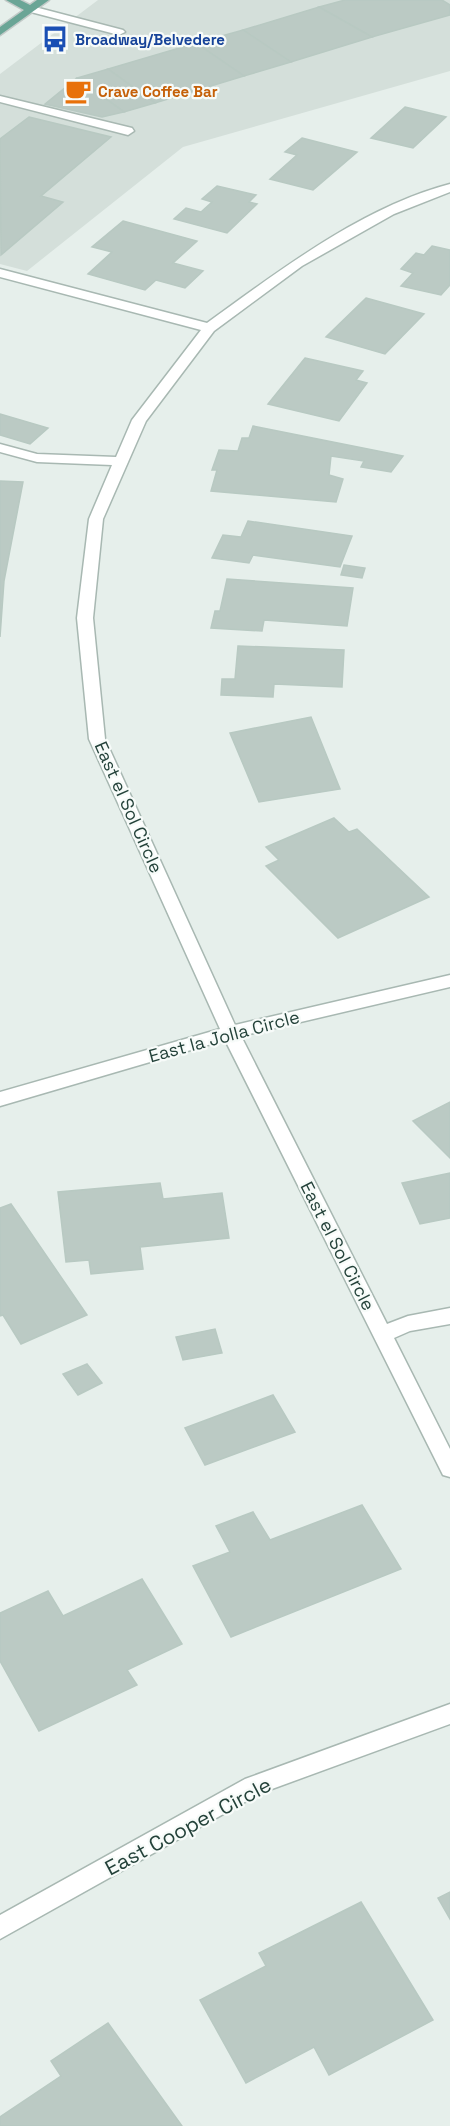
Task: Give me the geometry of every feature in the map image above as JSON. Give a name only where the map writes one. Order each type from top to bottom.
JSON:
[{"type":"main road","points":[[10,0],[31,9]]},
{"type":"main road","points":[[0,33],[44,0]]},
{"type":"street","points":[[31,9],[119,32]]},
{"type":"street","points":[[0,99],[128,131]]},
{"type":"street","name":"East el Sol Circle","points":[[450,188],[390,211],[298,263],[209,328],[139,420],[96,519],[85,618],[97,739],[230,1032],[450,1469]]},
{"type":"street","points":[[0,273],[209,328]]},
{"type":"street","points":[[0,448],[37,458],[121,461]]},
{"type":"street","name":"East la Jolla Circle","points":[[0,1099],[230,1032],[450,981]]},
{"type":"street","points":[[382,1334],[408,1324],[450,1316]]},
{"type":"street","name":"East Cooper Circle","points":[[0,1928],[253,1786],[450,1714]]},
{"type":"shaded area","points":[[98,0],[450,0],[450,71],[183,147],[27,271],[0,264],[0,74]]},
{"type":"building","points":[[345,0],[442,0],[450,5],[450,15],[372,37],[319,7]]},
{"type":"building","points":[[319,7],[372,37],[291,62],[243,30]]},
{"type":"building","points":[[243,30],[291,62],[244,76],[196,43]]},
{"type":"building","points":[[196,43],[244,76],[155,103],[108,69]]},
{"type":"building","points":[[108,69],[155,103],[124,112],[77,78]]},
{"type":"building","name":"Crave Coffee Bar","points":[[77,78],[124,112],[102,117],[45,104]]},
{"type":"building","points":[[405,107],[446,117],[413,148],[371,138]]},
{"type":"building","points":[[29,117],[111,137],[41,196],[63,202],[1,255],[0,139]]},
{"type":"building","points":[[302,138],[357,152],[313,190],[270,179],[297,155],[285,152]]},
{"type":"building","points":[[217,186],[256,195],[249,202],[257,204],[227,233],[174,219],[186,208],[201,212],[212,202],[202,199]]},
{"type":"building","points":[[123,221],[197,241],[173,263],[203,271],[185,288],[156,280],[145,290],[88,274],[112,252],[92,247]]},
{"type":"building","points":[[432,246],[450,250],[450,285],[441,295],[401,286],[413,273],[401,269],[416,253],[424,255]]},
{"type":"building","points":[[366,298],[424,314],[385,354],[326,337]]},
{"type":"building","points":[[305,358],[363,371],[356,380],[367,383],[339,421],[268,404]]},
{"type":"building","points":[[0,414],[48,428],[30,444],[0,435]]},
{"type":"building","points":[[253,426],[403,456],[391,472],[361,467],[364,461],[331,456],[329,475],[343,479],[336,502],[211,491],[217,470],[212,470],[219,450],[238,451],[242,438],[249,438]]},
{"type":"building","points":[[0,481],[23,482],[4,581],[0,637]]},
{"type":"building","points":[[248,521],[352,536],[340,567],[253,555],[249,563],[212,558],[223,535],[241,537]]},
{"type":"building","points":[[344,565],[365,568],[362,578],[341,575]]},
{"type":"building","points":[[227,579],[353,588],[347,626],[264,620],[262,631],[211,628],[215,611],[220,611]]},
{"type":"building","points":[[238,646],[344,650],[342,687],[274,684],[273,697],[221,695],[222,679],[235,679]]},
{"type":"building","points":[[311,717],[340,789],[259,802],[230,733]]},
{"type":"building","points":[[334,818],[349,832],[357,829],[429,897],[338,938],[266,866],[279,860],[266,847]]},
{"type":"building","points":[[450,1102],[450,1158],[413,1121]]},
{"type":"building","points":[[450,1173],[450,1218],[420,1224],[402,1183]]},
{"type":"building","points":[[160,1183],[163,1199],[222,1193],[229,1238],[140,1247],[143,1269],[91,1274],[89,1260],[66,1262],[58,1192]]},
{"type":"building","points":[[11,1204],[87,1315],[21,1344],[3,1315],[0,1316],[0,1208]]},
{"type":"building","points":[[215,1329],[222,1353],[183,1360],[176,1337]]},
{"type":"building","points":[[87,1364],[102,1383],[78,1395],[63,1374]]},
{"type":"building","points":[[273,1395],[295,1432],[205,1465],[185,1428]]},
{"type":"building","points":[[362,1505],[401,1569],[231,1637],[193,1566],[230,1552],[216,1526],[253,1512],[270,1540]]},
{"type":"building","points":[[142,1579],[182,1644],[127,1670],[137,1685],[39,1731],[0,1661],[0,1613],[48,1591],[63,1616]]},
{"type":"building","points":[[450,1892],[450,1919],[438,1898]]},
{"type":"building","points":[[361,1902],[433,2020],[329,2075],[314,2047],[246,2083],[200,2000],[266,1966],[259,1953]]},
{"type":"building","points":[[108,2023],[182,2126],[0,2126],[0,2117],[61,2076],[51,2061]]},
{"type":"place","name":"Broadway/Belvedere","points":[[55,39]]},
{"type":"place","name":"Crave Coffee Bar","points":[[78,91]]}]
